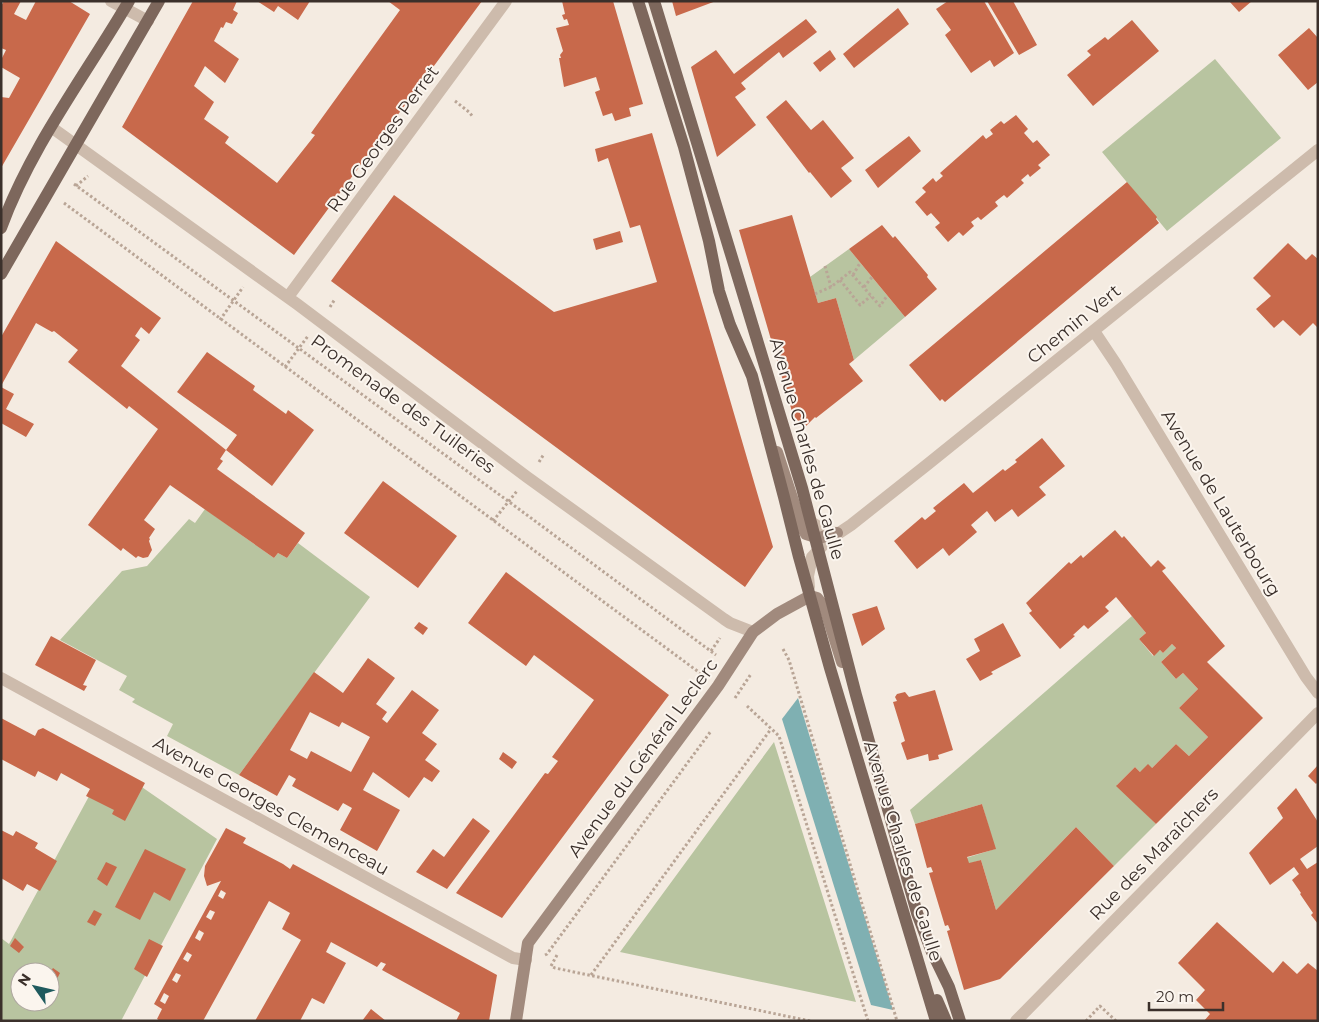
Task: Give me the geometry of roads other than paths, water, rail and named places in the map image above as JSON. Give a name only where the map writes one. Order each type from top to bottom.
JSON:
[{"type":"main road","points":[[1,274],[159,1]]},
{"type":"main road","name":"Avenue Charles de Gaulle","points":[[638,1],[686,157],[709,241],[719,291],[730,324],[752,376],[832,677],[936,1021]]},
{"type":"main road","name":"Avenue Charles de Gaulle","points":[[654,1],[811,522],[856,695],[917,912],[932,952],[949,987],[960,1020]]},
{"type":"main road","points":[[1,228],[12,199],[29,165],[127,5]]},
{"type":"main road","points":[[913,943],[946,1021]]},
{"type":"street","points":[[111,1],[127,5],[148,22]]},
{"type":"street","name":"Rue Georges Perret","points":[[288,297],[506,1]]},
{"type":"street","points":[[51,127],[76,145]]},
{"type":"street","name":"Promenade des Tuileries","points":[[76,145],[288,297],[527,477],[716,614],[730,623],[753,632]]},
{"type":"street","name":"Chemin Vert","points":[[819,550],[837,533],[850,525],[1094,331],[1318,150]]},
{"type":"street","name":"Avenue de Lauterbourg","points":[[1094,331],[1121,372],[1306,677],[1318,693]]},
{"type":"street","points":[[752,376],[800,522],[806,534],[820,538],[837,533]]},
{"type":"street","points":[[811,522],[827,532],[837,533]]},
{"type":"street","points":[[819,550],[812,557],[808,576],[810,596],[816,598],[825,608],[841,659],[856,695]]},
{"type":"street","name":"Avenue du Général Leclerc","points":[[516,1021],[528,943],[729,671],[753,632],[777,614],[810,596]]},
{"type":"street","name":"Avenue Georges Clemenceau","points":[[1,678],[513,958],[526,960]]},
{"type":"street","name":"Rue des Maraîchers","points":[[1016,1021],[1318,713]]},
{"type":"water","points":[[798,698],[893,1010],[871,1005],[782,719]]}]
